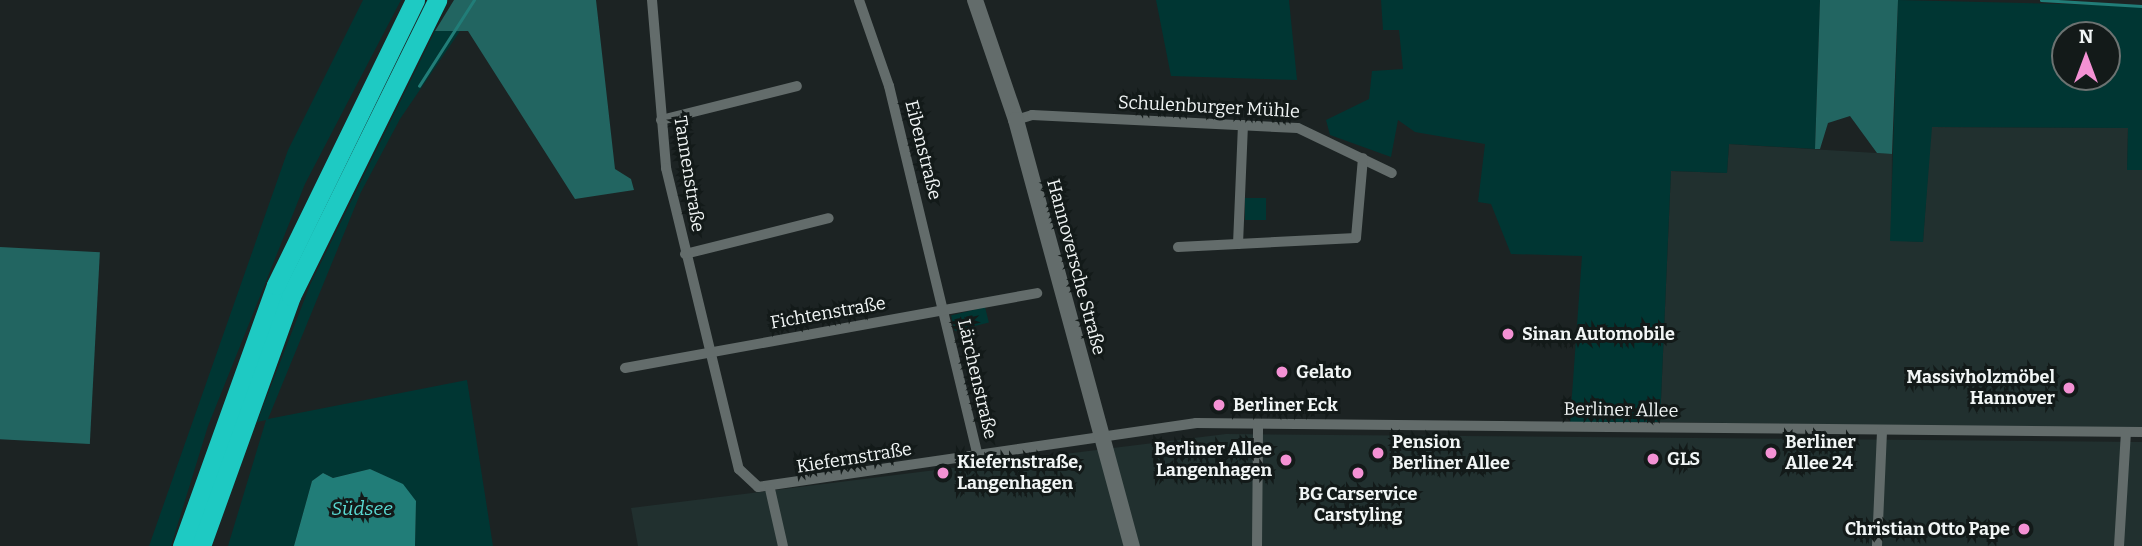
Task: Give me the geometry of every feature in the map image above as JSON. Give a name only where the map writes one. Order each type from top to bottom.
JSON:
[{"type":"highway","points":[[182,546],[276,285],[415,0]]},
{"type":"highway","points":[[201,546],[291,296],[437,0]]},
{"type":"main road","name":"Hannoversche Straße","points":[[975,0],[1016,120],[1132,546]]},
{"type":"street","name":"Tannenstraße","points":[[652,0],[661,120],[685,254],[708,351]]},
{"type":"street","name":"Eibenstraße","points":[[859,0],[876,36],[943,310]]},
{"type":"street","points":[[661,120],[797,86]]},
{"type":"street","name":"Schulenburger Mühle","points":[[1016,120],[1032,115],[1306,130],[1392,173]]},
{"type":"street","points":[[1238,244],[1243,125]]},
{"type":"street","points":[[1178,247],[1356,238],[1363,158]]},
{"type":"street","points":[[685,254],[829,218]]},
{"type":"street","name":"Fichtenstraße","points":[[625,368],[1037,293]]},
{"type":"street","name":"Lärchenstraße","points":[[943,310],[978,457]]},
{"type":"street","points":[[708,351],[739,470],[753,484],[770,489],[783,546]]},
{"type":"street","name":"Berliner Allee","points":[[1101,436],[1195,423],[2142,432]]},
{"type":"street","points":[[1257,546],[1258,424]]},
{"type":"street","points":[[1877,546],[1882,429]]},
{"type":"street","points":[[2119,546],[2126,432]]},
{"type":"street","name":"Kiefernstraße","points":[[770,489],[1101,436]]},
{"type":"shaded area","points":[[363,0],[401,0],[305,184],[208,426],[171,546],[149,546],[288,150]]},
{"type":"shaded area","points":[[454,0],[596,0],[615,169],[631,179],[634,190],[575,199],[468,31],[435,31]]},
{"type":"shaded area","points":[[1156,0],[1289,0],[1297,80],[1171,76]]},
{"type":"shaded area","points":[[1381,0],[1820,0],[1815,149],[1729,144],[1727,173],[1671,171],[1660,422],[1570,422],[1582,256],[1511,254],[1491,204],[1478,202],[1485,144],[1415,132],[1398,120],[1391,157],[1330,135],[1326,120],[1369,99],[1372,71],[1403,69],[1399,30],[1383,30]]},
{"type":"shaded area","points":[[1820,0],[1898,0],[1892,154],[1877,153],[1850,116],[1828,123],[1820,149],[1815,149]]},
{"type":"shaded area","points":[[1898,0],[2142,6],[2142,170],[2127,170],[2128,128],[1932,127],[1923,242],[1890,241]]},
{"type":"shaded area","points":[[435,31],[460,31],[400,119],[361,192],[268,419],[467,380],[493,546],[415,546],[416,501],[402,484],[370,469],[333,478],[323,473],[312,481],[294,546],[228,546],[266,420],[257,422],[310,285]]},
{"type":"shaded area","points":[[1931,127],[2128,128],[2127,170],[2142,170],[2142,429],[1660,422],[1671,171],[1727,173],[1729,144],[1892,154],[1891,240],[1923,242]]},
{"type":"shaded area","points":[[1245,198],[1266,198],[1266,220],[1245,220]]},
{"type":"shaded area","points":[[0,247],[100,252],[90,444],[0,439]]},
{"type":"shaded area","points":[[985,307],[989,323],[955,331],[951,315]]},
{"type":"shaded area","points":[[1226,434],[2142,442],[2142,546],[638,546],[631,508]]},
{"type":"water","name":"Südsee","points":[[370,469],[403,484],[416,501],[415,546],[294,546],[312,481],[323,473],[333,478]]},
{"type":"waterway","points":[[419,86],[474,0]]},
{"type":"waterway","points":[[2041,0],[2142,6]]},
{"type":"place","name":"Sinan Automobile","points":[[1508,334]]},
{"type":"place","name":"Gelato","points":[[1282,372]]},
{"type":"place","name":"Massivholzmöbel Hannover","points":[[2069,388]]},
{"type":"place","name":"Berliner Eck","points":[[1219,405]]},
{"type":"place","name":"Pension Berliner Allee","points":[[1378,453]]},
{"type":"place","name":"Berliner Allee 24","points":[[1771,453]]},
{"type":"place","name":"GLS","points":[[1653,459]]},
{"type":"place","name":"Berliner Allee Langenhagen","points":[[1286,460]]},
{"type":"place","name":"Kiefernstraße, Langenhagen","points":[[943,473]]},
{"type":"place","name":"BG Carservice Carstyling","points":[[1358,473]]},
{"type":"place","name":"Christian Otto Pape","points":[[2024,529]]}]
